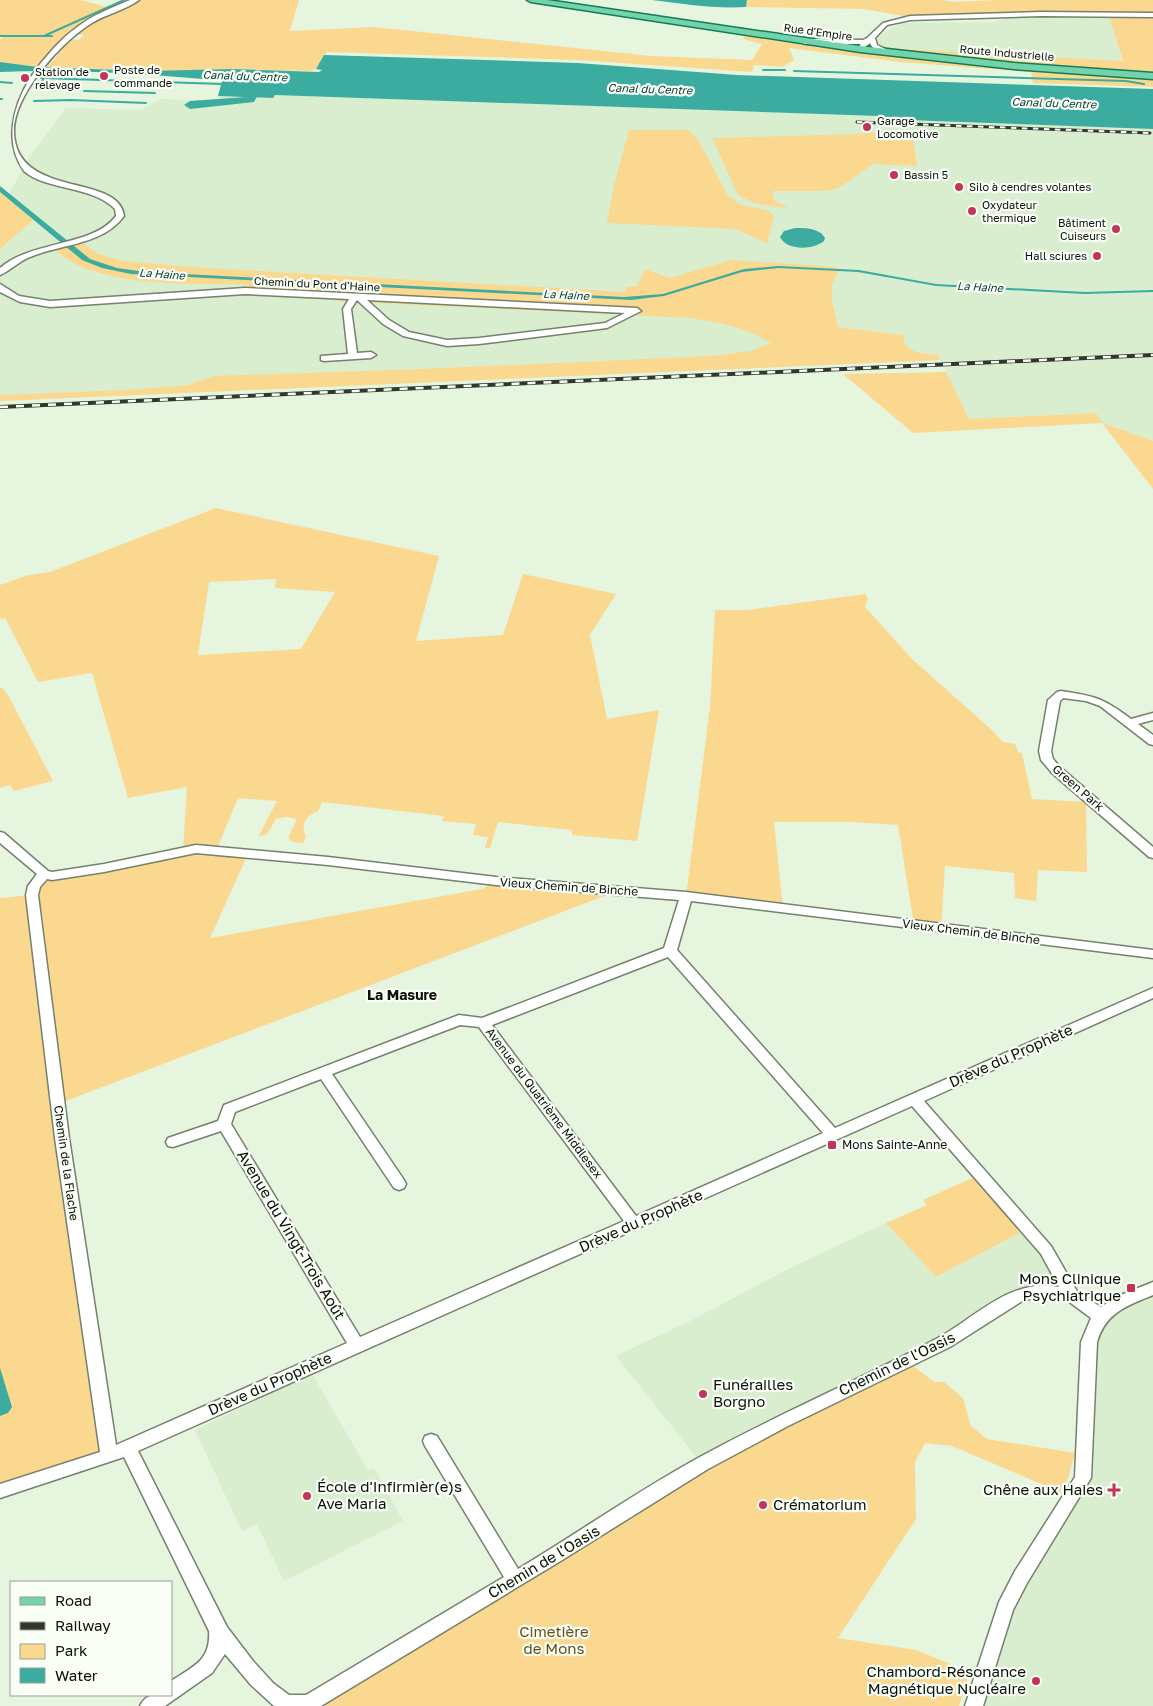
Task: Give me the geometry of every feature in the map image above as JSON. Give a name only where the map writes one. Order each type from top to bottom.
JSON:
[{"type":"main road","name":"Rue d'Empire","points":[[531,0],[860,49]]},
{"type":"main road","name":"Route Industrielle","points":[[860,49],[1005,65],[1153,76]]},
{"type":"street","points":[[0,272],[16,259],[110,228],[119,219],[121,210],[116,202],[107,197],[51,182],[26,168],[17,158],[11,140],[11,123],[16,106],[61,43],[76,29],[96,17],[136,0]]},
{"type":"street","name":"Rue d'Empire","points":[[860,49],[885,24],[910,18],[1051,14],[1153,15]]},
{"type":"street","points":[[805,42],[822,40],[854,43],[872,39],[874,46],[890,53]]},
{"type":"street","name":"Chemin du Pont d'Haine","points":[[0,287],[6,293],[17,298],[50,304],[230,292],[357,297],[637,311],[607,325],[479,341],[447,343],[406,334],[386,322],[357,297]]},
{"type":"street","points":[[353,356],[347,309],[357,297]]},
{"type":"street","points":[[324,358],[371,355]]},
{"type":"street","name":"Green Park","points":[[1153,741],[1097,700],[1061,694],[1054,700],[1045,751],[1047,760],[1056,770],[1153,854]]},
{"type":"street","points":[[1130,723],[1153,716]]},
{"type":"street","points":[[0,836],[44,874]]},
{"type":"street","name":"Vieux Chemin de Binche","points":[[44,874],[61,876],[196,849],[328,861],[496,881],[686,896],[1153,954]]},
{"type":"street","name":"Chemin de la Flache","points":[[44,874],[34,886],[32,895],[62,1138],[109,1456]]},
{"type":"street","points":[[686,896],[670,951],[832,1135]]},
{"type":"street","name":"Avenue du Quatrième Middlesex","points":[[634,1224],[483,1024],[670,951]]},
{"type":"street","name":"Drève du Prophète","points":[[0,1490],[109,1456],[1153,993]]},
{"type":"street","points":[[173,1142],[224,1124],[229,1109],[459,1020],[483,1024]]},
{"type":"street","points":[[324,1073],[399,1184]]},
{"type":"street","points":[[914,1099],[1046,1250],[1073,1297],[1101,1316]]},
{"type":"street","name":"Avenue du Vingt-Trois Août","points":[[224,1124],[357,1346]]},
{"type":"street","points":[[974,1706],[1005,1608],[1021,1577],[1083,1478],[1089,1342],[1094,1326],[1101,1316],[1119,1302],[1153,1288]]},
{"type":"street","name":"Chemin de l'Oasis","points":[[128,1447],[215,1624],[230,1647],[266,1687],[284,1702],[293,1705],[308,1704],[515,1580],[715,1456],[782,1420],[944,1342],[1019,1295],[1030,1291],[1052,1290],[1073,1297]]},
{"type":"street","points":[[431,1441],[515,1580]]},
{"type":"street","points":[[172,1690],[216,1657],[220,1647],[215,1624]]},
{"type":"street","points":[[149,1706],[164,1696]]},
{"type":"shaded area","points":[[1024,16],[1109,17],[1123,62],[885,48],[876,43],[879,37],[893,27],[906,23],[989,22]]},
{"type":"shaded area","points":[[275,95],[878,116],[878,119],[1153,129],[1153,441],[1103,423],[1096,413],[969,419],[940,360],[0,401],[0,249],[33,220],[7,198],[30,156],[66,108],[141,110],[160,99],[215,101],[218,96],[273,98]],"holes":[[[645,269],[670,278],[637,286]],[[832,296],[838,327],[903,335],[905,345],[916,352],[938,355],[830,347]]]},
{"type":"shaded area","points":[[886,1223],[936,1277],[1027,1229],[1073,1297],[1038,1290],[702,1464],[616,1356],[694,1319],[788,1269]]},
{"type":"shaded area","name":"Chêne aux Haies","points":[[1153,1288],[1153,1706],[974,1706],[1005,1608],[1083,1478],[1093,1326]]},
{"type":"shaded area","name":"École d'Infirmièr(e)s Ave Maria","points":[[312,1374],[368,1470],[374,1468],[403,1521],[284,1581],[257,1524],[242,1531],[195,1430]]},
{"type":"green space","points":[[0,0],[81,0],[110,8],[86,20],[69,32],[54,46],[38,67],[0,62],[0,40],[4,36],[0,36]]},
{"type":"green space","points":[[136,0],[299,0],[290,31],[374,27],[651,56],[752,60],[762,44],[743,39],[745,36],[844,51],[1030,69],[890,53],[885,48],[1123,61],[1109,17],[1153,18],[1153,76],[1148,77],[1153,80],[1153,87],[1033,83],[1031,72],[901,62],[789,48],[794,60],[782,67],[754,65],[752,72],[578,60],[327,52],[316,69],[311,71],[232,69],[157,71],[47,67],[69,42],[69,39],[79,40],[84,35],[71,33]]},
{"type":"green space","points":[[747,0],[942,0],[954,2],[997,0],[1153,0],[1153,14],[1044,12],[903,16],[864,9],[746,7]]},
{"type":"green space","points":[[629,130],[689,130],[700,143],[728,196],[742,205],[768,211],[774,216],[767,243],[735,229],[607,223],[614,185]]},
{"type":"green space","points":[[912,130],[917,166],[873,164],[839,188],[825,191],[773,191],[774,200],[787,207],[784,208],[754,203],[738,195],[712,138],[858,134]]},
{"type":"green space","points":[[0,192],[33,220],[0,249]]},
{"type":"green space","points":[[80,241],[98,254],[122,261],[206,268],[625,292],[626,287],[637,286],[645,269],[670,278],[731,260],[836,267],[840,270],[835,277],[832,297],[838,327],[903,335],[905,345],[916,352],[938,355],[940,360],[0,401],[0,395],[129,390],[188,385],[214,376],[711,356],[751,351],[771,343],[742,329],[691,318],[335,301],[338,293],[247,289],[249,285],[145,281],[93,271],[71,261],[53,248]]},
{"type":"green space","points":[[946,372],[969,419],[1096,413],[1103,423],[1153,441],[1153,489],[1102,423],[913,433],[843,374]]},
{"type":"green space","points":[[216,508],[439,556],[416,641],[503,635],[523,574],[616,594],[590,635],[607,719],[659,710],[637,841],[572,835],[572,830],[498,822],[490,848],[485,848],[488,837],[473,835],[476,824],[442,821],[444,816],[322,802],[318,811],[310,815],[305,821],[304,832],[306,837],[303,843],[293,842],[288,838],[297,819],[286,817],[276,819],[267,834],[258,837],[277,801],[238,798],[216,851],[248,854],[210,938],[482,889],[496,881],[620,890],[58,1104],[109,1456],[0,1491],[0,898],[32,895],[34,886],[52,876],[183,850],[187,787],[128,798],[92,673],[38,682],[5,618],[0,619],[0,585],[28,575],[50,572]],"holes":[[[276,579],[275,588],[335,592],[301,649],[198,655],[209,582]]]},
{"type":"green space","points":[[865,594],[868,598],[865,607],[912,659],[1003,742],[1015,744],[1018,752],[1022,753],[1032,799],[1086,802],[1087,872],[1038,870],[1036,901],[1015,898],[1014,873],[945,866],[941,928],[914,925],[898,825],[852,822],[774,822],[783,908],[686,896],[710,707],[715,610],[748,610]]},
{"type":"green space","points":[[0,688],[8,695],[53,781],[14,791],[10,785],[0,788]]},
{"type":"green space","points":[[979,1175],[1027,1229],[936,1277],[886,1223],[927,1205],[923,1200]]},
{"type":"green space","name":"Cimetière de Mons","points":[[907,1361],[934,1382],[944,1382],[963,1398],[971,1426],[987,1439],[1075,1453],[1068,1479],[1060,1492],[952,1446],[925,1443],[915,1462],[916,1519],[838,1638],[916,1650],[970,1672],[959,1706],[316,1706],[622,1515]]},
{"type":"water","points":[[652,0],[747,0],[746,7],[722,7]]},
{"type":"water","name":"Canal du Centre","points":[[324,55],[578,63],[737,75],[1153,89],[1153,129],[878,119],[878,116],[275,95],[273,98],[218,96],[222,81],[111,73],[56,71],[0,72],[0,62],[38,67],[147,71],[232,69],[319,72],[322,70],[316,69]]},
{"type":"water","name":"La Haine","points":[[0,186],[90,259],[117,268],[146,272],[624,297],[663,294],[744,269],[778,266],[859,270],[936,284],[1085,292],[1153,290],[1153,292],[1084,294],[936,286],[858,272],[779,268],[742,272],[664,296],[631,300],[131,274],[102,268],[82,260],[0,192]]},
{"type":"water","points":[[795,228],[816,230],[825,238],[824,241],[813,246],[800,248],[783,242],[780,237],[784,231]]},
{"type":"water","points":[[0,1368],[12,1407],[8,1413],[0,1416]]},
{"type":"waterway","points":[[44,36],[124,0]]},
{"type":"waterway","points":[[0,36],[44,36]]},
{"type":"waterway","points":[[44,36],[52,36]]},
{"type":"waterway","points":[[763,70],[785,70]]},
{"type":"waterway","points":[[794,71],[1126,81],[1144,84]]},
{"type":"waterway","name":"Canal du Centre","points":[[190,105],[250,100],[262,76]]},
{"type":"waterway","name":"Canal du Centre","points":[[44,78],[222,84]]},
{"type":"waterway","points":[[44,78],[38,88],[67,90]]},
{"type":"waterway","points":[[0,82],[12,83]]},
{"type":"waterway","points":[[84,91],[155,93]]},
{"type":"waterway","points":[[34,101],[71,100],[146,103]]},
{"type":"railway","points":[[857,122],[1150,133]]},
{"type":"railway","points":[[0,407],[1153,355]]},
{"type":"place","name":"Poste de commande","points":[[104,76]]},
{"type":"place","name":"Station de relevage","points":[[25,78]]},
{"type":"place","name":"Garage Locomotive","points":[[867,127]]},
{"type":"place","name":"Bassin 5","points":[[894,175]]},
{"type":"place","name":"Silo à cendres volantes","points":[[959,187]]},
{"type":"place","name":"Oxydateur thermique","points":[[972,211]]},
{"type":"place","name":"Bâtiment Cuiseurs","points":[[1116,229]]},
{"type":"place","name":"Hall sciures","points":[[1097,256]]},
{"type":"place","name":"Mons Sainte-Anne","points":[[832,1145]]},
{"type":"place","name":"Mons Clinique Psychiatrique","points":[[1131,1288]]},
{"type":"place","name":"Funérailles Borgno","points":[[703,1394]]},
{"type":"place","name":"Chêne aux Haies","points":[[1114,1490]]},
{"type":"place","name":"École d'Infirmièr(e)s Ave Maria","points":[[307,1496]]},
{"type":"place","name":"Crématorium","points":[[763,1505]]},
{"type":"place","name":"Chambord-Résonance Magnétique Nucléaire","points":[[1036,1681]]},
{"type":"district","name":"La Masure","points":[[402,995]]}]
